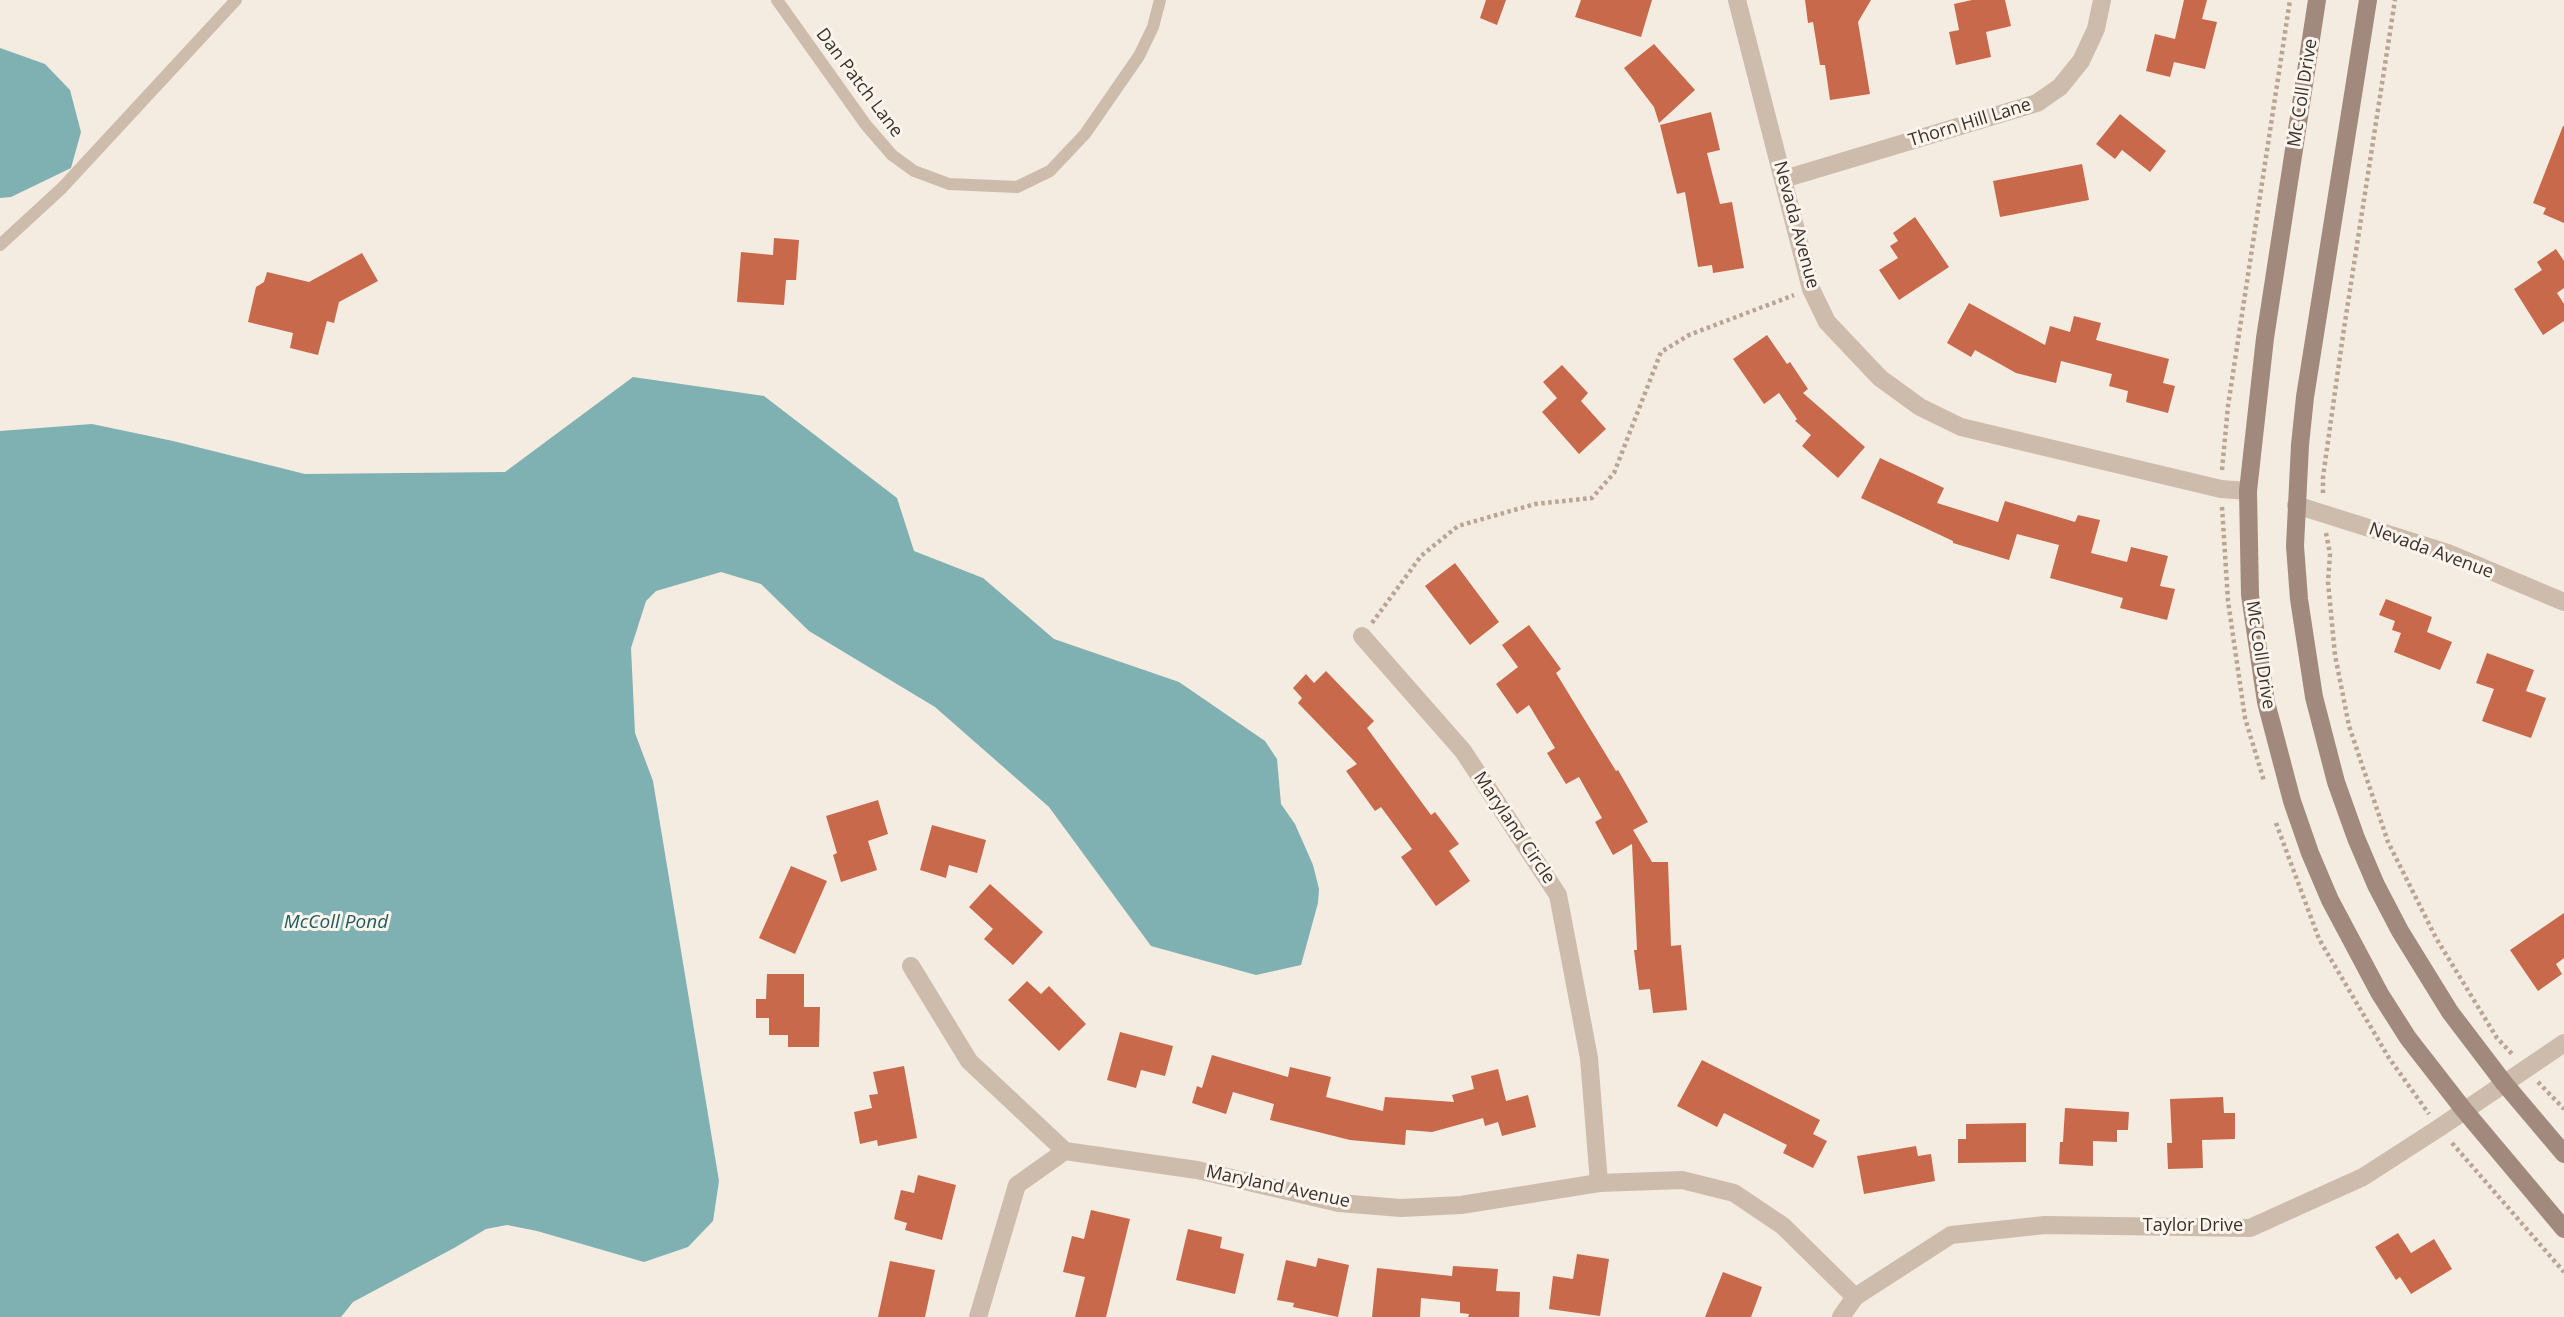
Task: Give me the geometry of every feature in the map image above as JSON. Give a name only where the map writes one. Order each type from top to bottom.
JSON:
[{"type":"main road","name":"Mc Coll Drive","points":[[2317,0],[2265,338],[2248,491],[2249,570],[2257,650],[2266,702],[2292,801],[2330,900],[2354,948],[2408,1038],[2464,1110],[2564,1229]]},
{"type":"main road","points":[[2368,0],[2305,397],[2296,505],[2295,546],[2299,599],[2314,698],[2340,794],[2376,885],[2423,972],[2504,1083],[2564,1154]]},
{"type":"street","name":"Nevada Avenue","points":[[1737,0],[1811,289],[1827,322],[1880,378],[1920,407],[1961,427],[2221,489],[2248,491]]},
{"type":"street","name":"Thorn Hill Lane","points":[[1784,179],[2037,103],[2060,87],[2081,61],[2096,29],[2102,0]]},
{"type":"street","name":"Nevada Avenue","points":[[2296,505],[2448,553],[2564,602]]},
{"type":"street","name":"Maryland Circle","points":[[1362,636],[1463,751],[1558,895],[1589,1058],[1599,1182]]},
{"type":"street","points":[[911,966],[969,1061],[1065,1151],[1017,1185],[978,1317]]},
{"type":"street","name":"Taylor Drive","points":[[1841,1317],[1855,1297],[1951,1235],[2045,1224],[2250,1228],[2363,1177],[2564,1043]]},
{"type":"street","name":"Maryland Avenue","points":[[1065,1151],[1197,1170],[1339,1203],[1401,1208],[1461,1205],[1599,1182],[1682,1180],[1734,1193],[1783,1226],[1855,1297]]},
{"type":"lane","points":[[0,245],[62,188],[236,0]]},
{"type":"lane","name":"Dan Patch Lane","points":[[776,0],[866,125],[892,155],[914,171],[949,184],[1017,187],[1050,171],[1085,134],[1139,57],[1153,27],[1160,0]]},
{"type":"path","points":[[2395,0],[2323,477],[2323,513],[2330,554],[2328,582],[2335,655],[2347,714],[2388,842],[2443,949],[2497,1038],[2564,1109]]},
{"type":"path","points":[[1362,636],[1421,556],[1458,526],[1535,504],[1592,498],[1614,473],[1661,352],[1689,335],[1811,289]]},
{"type":"water","points":[[0,48],[45,64],[70,90],[81,132],[71,168],[11,197],[0,198]]},
{"type":"water","name":"McColl Pond","points":[[633,377],[764,396],[897,498],[914,551],[983,578],[1054,639],[1179,682],[1265,741],[1277,759],[1281,804],[1295,824],[1313,865],[1319,889],[1318,903],[1301,965],[1256,975],[1151,946],[1049,807],[935,707],[809,631],[761,584],[721,572],[656,591],[646,601],[631,648],[635,733],[653,781],[719,1181],[713,1221],[688,1247],[644,1262],[507,1225],[486,1229],[353,1302],[341,1317],[0,1317],[0,431],[92,424],[305,474],[505,472]]},
{"type":"building","points":[[1486,0],[1506,0],[1497,25],[1480,18]]},
{"type":"building","points":[[1581,0],[1652,0],[1641,37],[1575,17]]},
{"type":"building","points":[[1805,0],[1871,0],[1858,22],[1870,94],[1830,100],[1825,65],[1820,65],[1813,22],[1808,23]]},
{"type":"building","points":[[1972,0],[2005,0],[2011,26],[1986,32],[1991,57],[1956,65],[1949,32],[1959,30],[1954,4]]},
{"type":"building","points":[[2184,0],[2207,0],[2202,19],[2217,22],[2205,69],[2174,62],[2170,77],[2146,71],[2155,34],[2175,39]]},
{"type":"building","points":[[1654,44],[1695,90],[1659,123],[1654,107],[1624,68]]},
{"type":"building","points":[[1711,112],[1720,150],[1707,153],[1720,204],[1732,202],[1744,268],[1713,273],[1712,265],[1698,267],[1685,192],[1677,194],[1660,125]]},
{"type":"building","points":[[2120,114],[2166,151],[2150,172],[2122,150],[2115,159],[2096,144]]},
{"type":"building","points":[[2563,126],[2564,223],[2543,214],[2546,208],[2533,203]]},
{"type":"building","points":[[2082,164],[2089,200],[2000,217],[1993,181]]},
{"type":"building","points":[[1915,217],[1949,267],[1899,300],[1879,270],[1898,258],[1890,246],[1898,241],[1893,233]]},
{"type":"building","points":[[774,238],[799,240],[796,280],[786,280],[784,305],[737,302],[741,252],[773,255]]},
{"type":"building","points":[[2556,249],[2564,261],[2564,288],[2557,293],[2564,304],[2564,321],[2543,335],[2514,289],[2542,270],[2537,262]]},
{"type":"building","points":[[362,253],[378,281],[339,302],[334,323],[327,321],[318,355],[290,348],[293,333],[248,322],[256,287],[264,282],[267,272],[309,282]]},
{"type":"building","points":[[1969,303],[2045,345],[2050,326],[2070,332],[2074,316],[2101,323],[2096,340],[2169,359],[2163,383],[2175,386],[2168,413],[2126,402],[2128,391],[2109,386],[2112,374],[2061,361],[2056,383],[2016,373],[1975,350],[1971,357],[1947,343]]},
{"type":"building","points":[[1767,335],[1808,389],[1803,393],[1865,447],[1838,478],[1802,446],[1811,435],[1795,421],[1797,419],[1779,393],[1764,404],[1733,359]]},
{"type":"building","points":[[1562,365],[1588,393],[1581,401],[1606,429],[1579,454],[1542,412],[1557,398],[1543,382]]},
{"type":"building","points":[[1880,458],[1944,488],[1937,503],[1998,522],[2005,501],[2075,522],[2078,515],[2100,520],[2091,553],[2127,562],[2131,547],[2168,556],[2160,586],[2175,589],[2167,620],[2120,608],[2123,598],[2050,578],[2059,545],[2017,534],[2009,560],[1953,543],[1861,498]]},
{"type":"building","points":[[1455,563],[1499,622],[1470,645],[1425,586]]},
{"type":"building","points":[[2386,599],[2432,617],[2427,632],[2452,642],[2440,670],[2394,652],[2401,633],[2392,630],[2395,621],[2379,615]]},
{"type":"building","points":[[1529,625],[1561,669],[1556,673],[1648,822],[1633,830],[1652,862],[1668,862],[1671,946],[1681,945],[1687,1010],[1653,1013],[1650,989],[1639,990],[1634,950],[1637,950],[1632,844],[1613,855],[1595,822],[1602,818],[1579,777],[1566,784],[1547,753],[1555,748],[1529,705],[1517,714],[1496,684],[1518,667],[1502,645]]},
{"type":"building","points":[[2487,653],[2534,670],[2526,691],[2546,698],[2531,738],[2482,721],[2494,689],[2476,683]]},
{"type":"building","points":[[1326,671],[1374,721],[1367,728],[1431,815],[1435,812],[1459,844],[1449,851],[1470,881],[1436,906],[1401,857],[1412,849],[1381,807],[1375,811],[1346,771],[1357,764],[1298,703],[1302,698],[1293,688],[1306,674],[1314,683]]},
{"type":"building","points":[[878,800],[888,834],[868,841],[877,870],[841,882],[833,855],[837,853],[826,816]]},
{"type":"building","points":[[932,825],[986,840],[977,873],[949,865],[946,878],[920,870]]},
{"type":"building","points":[[791,866],[827,881],[795,954],[759,938]]},
{"type":"building","points":[[990,884],[1043,932],[1013,965],[984,939],[993,929],[969,907]]},
{"type":"building","points":[[2564,913],[2564,958],[2556,964],[2562,974],[2538,991],[2510,950]]},
{"type":"building","points":[[767,974],[804,974],[804,1007],[820,1007],[819,1047],[788,1047],[788,1035],[769,1035],[769,1018],[756,1018],[756,999],[766,999]]},
{"type":"building","points":[[1027,981],[1041,994],[1049,986],[1086,1024],[1059,1051],[1008,1000]]},
{"type":"building","points":[[1120,1032],[1173,1046],[1165,1076],[1141,1070],[1136,1088],[1107,1080]]},
{"type":"building","points":[[1212,1055],[1288,1077],[1290,1067],[1331,1077],[1326,1097],[1383,1111],[1385,1097],[1454,1102],[1452,1095],[1474,1089],[1471,1076],[1498,1069],[1506,1101],[1528,1095],[1536,1127],[1502,1136],[1498,1122],[1485,1126],[1483,1118],[1432,1132],[1406,1130],[1405,1145],[1350,1140],[1270,1120],[1274,1104],[1233,1092],[1226,1114],[1192,1103],[1197,1086],[1202,1088]]},
{"type":"building","points":[[1702,1060],[1820,1120],[1813,1134],[1827,1141],[1813,1168],[1783,1153],[1787,1145],[1724,1113],[1717,1127],[1677,1106]]},
{"type":"building","points":[[904,1066],[917,1138],[878,1146],[877,1140],[860,1144],[854,1112],[872,1108],[869,1095],[878,1094],[873,1072]]},
{"type":"building","points":[[2223,1097],[2224,1113],[2235,1113],[2235,1139],[2202,1140],[2203,1168],[2168,1169],[2167,1143],[2172,1143],[2170,1099]]},
{"type":"building","points":[[2065,1108],[2129,1112],[2128,1130],[2117,1130],[2117,1142],[2093,1141],[2093,1166],[2059,1164]]},
{"type":"building","points":[[2026,1123],[2026,1162],[1958,1163],[1958,1139],[1966,1139],[1966,1124]]},
{"type":"building","points":[[1916,1146],[1918,1156],[1931,1154],[1935,1181],[1864,1194],[1857,1156]]},
{"type":"building","points":[[918,1175],[956,1185],[942,1240],[905,1230],[907,1223],[894,1219],[901,1190],[914,1193]]},
{"type":"building","points":[[1091,1210],[1130,1219],[1106,1317],[1075,1317],[1085,1277],[1063,1272],[1072,1236],[1084,1239]]},
{"type":"building","points":[[1188,1229],[1222,1237],[1220,1248],[1244,1254],[1235,1294],[1176,1280]]},
{"type":"building","points":[[2398,1233],[2411,1253],[2434,1239],[2452,1269],[2411,1294],[2400,1277],[2396,1280],[2375,1247]]},
{"type":"building","points":[[1577,1254],[1609,1259],[1600,1316],[1549,1309],[1553,1276],[1573,1279]]},
{"type":"building","points":[[1318,1258],[1349,1265],[1338,1317],[1293,1307],[1294,1303],[1277,1300],[1286,1260],[1316,1267]]},
{"type":"building","points":[[890,1261],[935,1270],[925,1317],[878,1317]]},
{"type":"building","points":[[1453,1266],[1498,1269],[1496,1291],[1520,1292],[1519,1317],[1468,1317],[1469,1314],[1460,1313],[1460,1302],[1421,1298],[1420,1317],[1372,1317],[1377,1268],[1452,1276]]},
{"type":"building","points":[[1723,1272],[1762,1287],[1751,1317],[1705,1317]]}]
